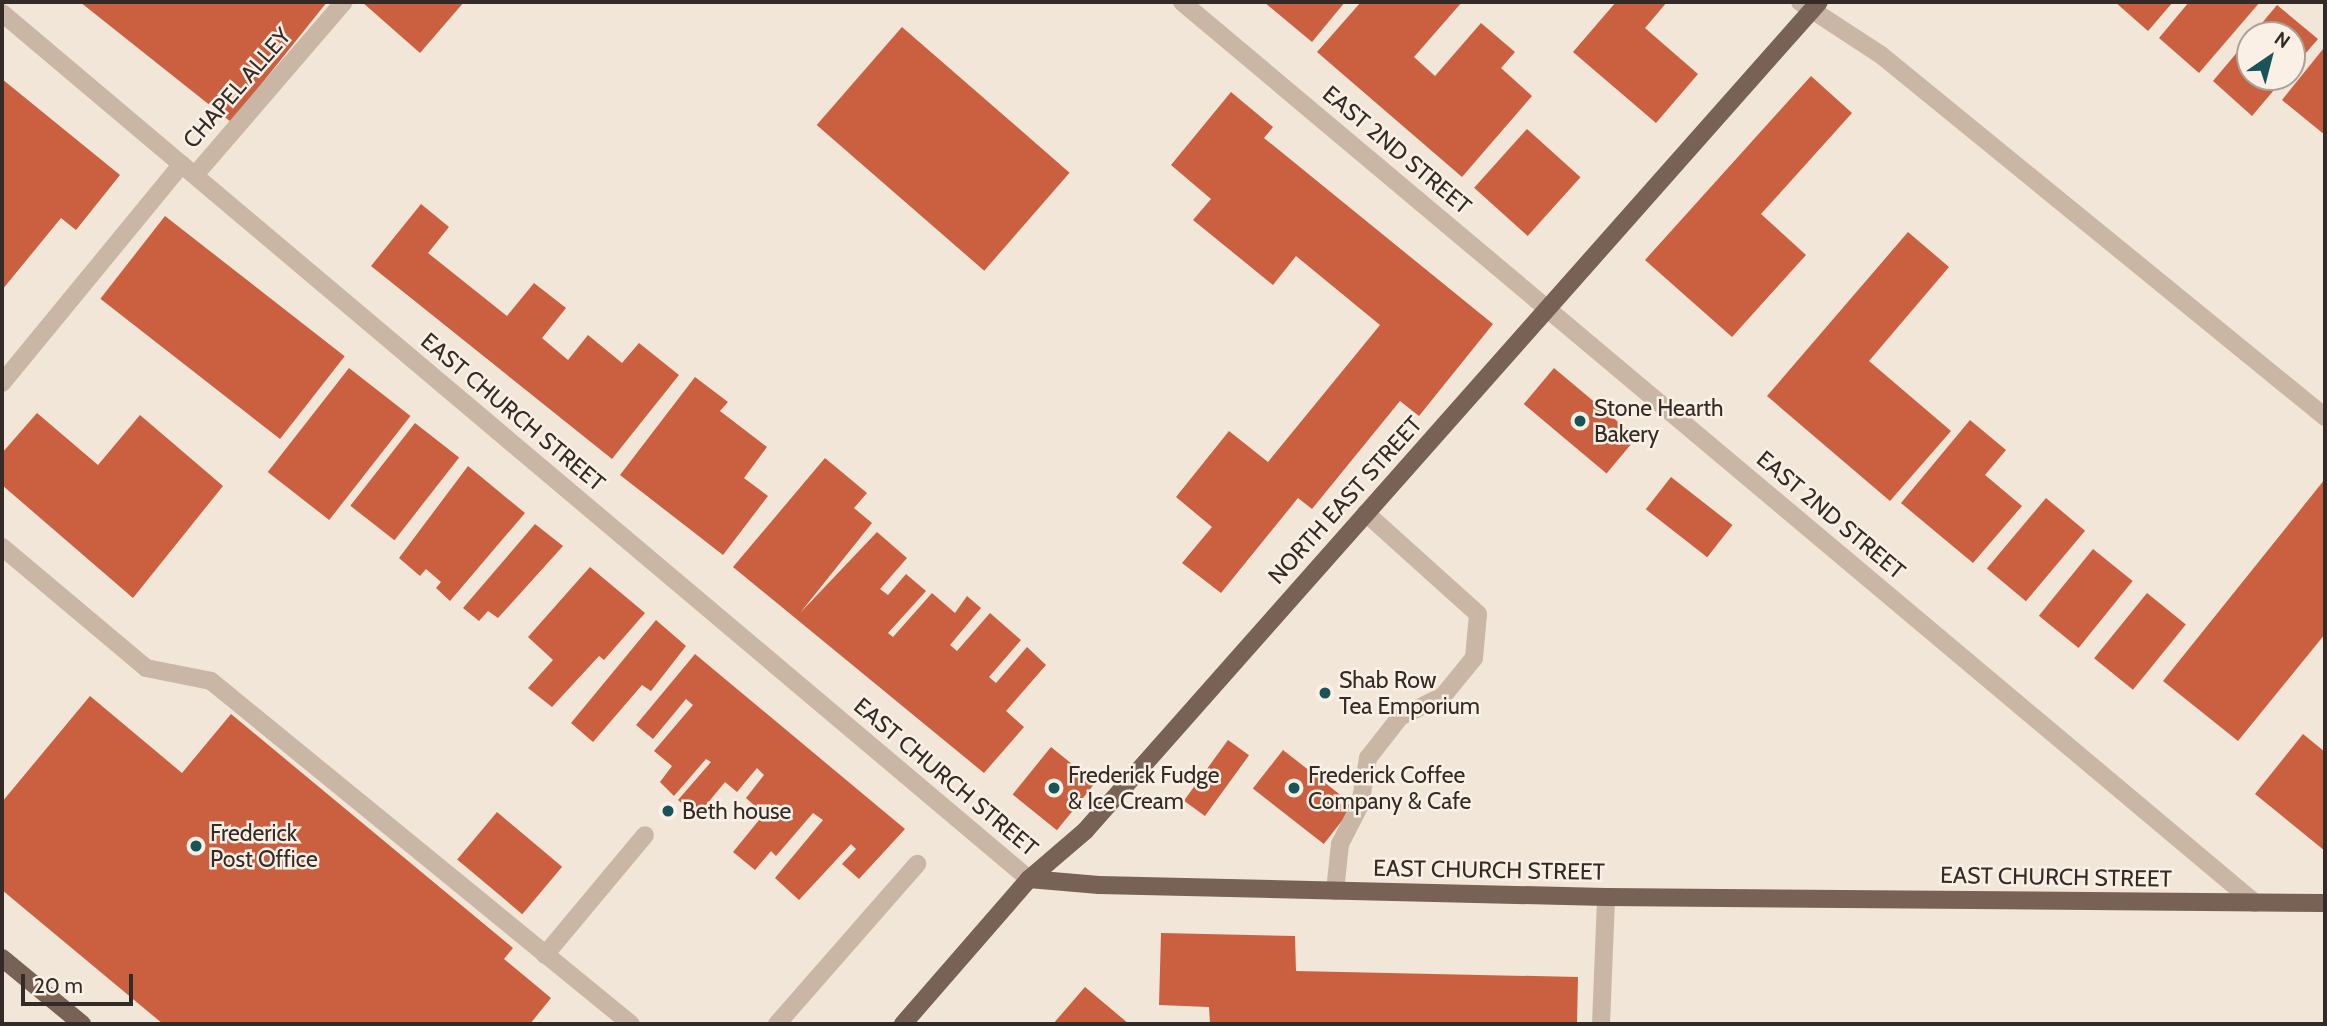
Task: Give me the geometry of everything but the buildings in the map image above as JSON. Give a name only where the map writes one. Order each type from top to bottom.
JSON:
[{"type":"main road","name":"NORTH EAST STREET","points":[[903,1024],[1029,879],[1085,831],[1547,309],[1810,5]]},
{"type":"main road","name":"EAST CHURCH STREET","points":[[1029,879],[1335,891],[1606,897],[2325,903]]},
{"type":"main road","points":[[2,958],[82,1024]]},
{"type":"street","name":"CHAPEL ALLEY","points":[[2,383],[189,169],[344,2]]},
{"type":"street","name":"EAST 2ND STREET","points":[[1182,2],[2255,903]]},
{"type":"street","points":[[1810,5],[1881,55],[2325,417]]},
{"type":"street","name":"EAST CHURCH STREET","points":[[2,14],[1029,879]]},
{"type":"street","points":[[1335,891],[1340,844],[1360,805],[1368,758],[1400,718],[1443,696],[1474,658],[1478,614],[1366,513]]},
{"type":"street","points":[[2,547],[146,668],[211,681],[631,1024]]},
{"type":"street","points":[[545,954],[645,835]]},
{"type":"street","points":[[777,1024],[917,864]]},
{"type":"street","points":[[1601,1024],[1606,897]]},
{"type":"place","name":"Stone Hearth Bakery","points":[[1580,421]]},
{"type":"place","name":"Shab Row Tea Emporium","points":[[1325,693]]},
{"type":"place","name":"Frederick Fudge & Ice Cream","points":[[1054,788]]},
{"type":"place","name":"Frederick Coffee Company & Cafe","points":[[1294,788]]},
{"type":"place","name":"Beth house","points":[[668,811]]},
{"type":"place","name":"Frederick Post Office","points":[[196,846]]}]
